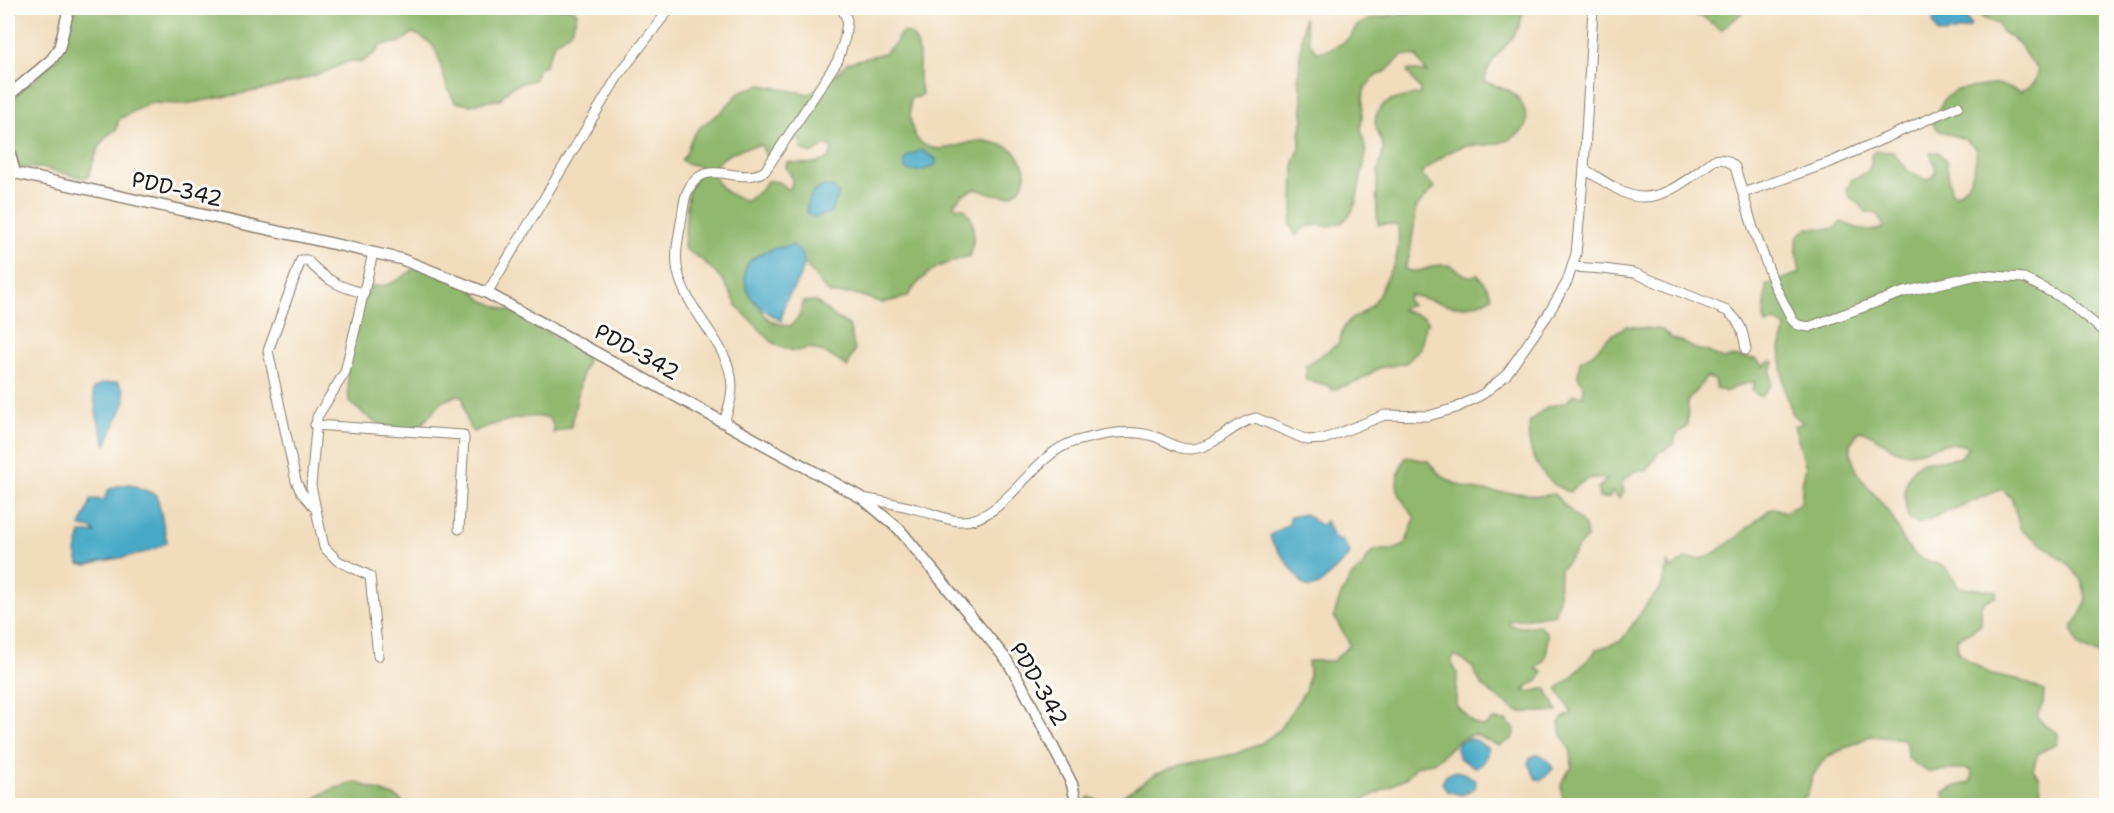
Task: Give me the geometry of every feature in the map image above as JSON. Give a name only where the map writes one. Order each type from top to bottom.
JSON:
[{"type":"street","points":[[8,96],[51,60],[59,49],[69,8]]},
{"type":"street","points":[[487,293],[618,76],[670,8]]},
{"type":"street","points":[[724,422],[730,404],[732,386],[730,369],[724,355],[696,313],[677,271],[676,254],[685,195],[690,184],[701,175],[710,173],[750,177],[765,171],[838,60],[847,20],[842,8]]},
{"type":"street","points":[[862,498],[913,508],[960,521],[977,518],[998,507],[1051,453],[1071,443],[1117,433],[1135,432],[1155,436],[1189,450],[1203,447],[1242,423],[1256,418],[1308,440],[1324,439],[1385,415],[1428,416],[1456,408],[1483,394],[1506,375],[1547,316],[1567,282],[1576,254],[1584,169],[1593,8]]},
{"type":"street","points":[[1743,193],[1831,162],[1958,106]]},
{"type":"street","points":[[8,147],[11,176]]},
{"type":"street","points":[[1584,169],[1627,194],[1642,197],[1659,195],[1676,188],[1714,160],[1729,161],[1736,166],[1753,228],[1775,286],[1793,321],[1798,326],[1809,327],[1904,292],[1977,275],[2024,278],[2064,299],[2106,333]]},
{"type":"street","name":"PDD-342","points":[[11,176],[401,259],[487,293],[862,498],[898,529],[1006,659],[1072,784],[1077,806]]},
{"type":"street","points":[[373,253],[345,372],[326,401],[315,425],[311,486],[324,547],[338,561],[370,576],[378,656]]},
{"type":"street","points":[[316,509],[301,492],[296,481],[268,351],[301,260],[307,260],[325,278],[346,289],[363,293]]},
{"type":"street","points":[[1572,267],[1603,268],[1634,273],[1727,310],[1738,320],[1744,333],[1746,350]]},
{"type":"street","points":[[315,425],[463,435],[465,438],[459,529]]},
{"type":"green space","points":[[73,8],[573,8],[577,13],[572,30],[554,44],[545,65],[537,69],[534,80],[514,86],[500,100],[470,105],[455,102],[434,47],[413,33],[401,42],[382,45],[362,62],[349,61],[325,72],[267,89],[185,104],[149,103],[119,119],[116,130],[101,143],[89,176],[83,178],[41,168],[18,168],[8,131],[8,103],[57,59]]},
{"type":"green space","points":[[1414,8],[1523,8],[1517,31],[1492,62],[1485,81],[1508,90],[1516,96],[1525,111],[1526,127],[1503,142],[1458,148],[1444,155],[1423,172],[1422,176],[1435,187],[1417,206],[1410,253],[1405,269],[1415,271],[1447,265],[1465,275],[1477,274],[1492,297],[1469,306],[1459,306],[1409,295],[1408,301],[1412,305],[1402,310],[1424,317],[1429,322],[1425,327],[1421,348],[1406,363],[1379,368],[1357,382],[1332,390],[1327,385],[1306,380],[1305,366],[1339,343],[1347,323],[1374,303],[1396,260],[1398,250],[1398,226],[1378,225],[1378,171],[1383,149],[1375,121],[1376,116],[1386,103],[1420,94],[1420,89],[1407,71],[1427,73],[1416,56],[1403,55],[1385,72],[1374,77],[1364,90],[1361,128],[1366,153],[1356,202],[1351,213],[1343,222],[1329,226],[1305,227],[1296,236],[1290,225],[1293,213],[1294,162],[1300,148],[1303,120],[1302,93],[1298,80],[1304,17],[1309,42],[1317,52],[1331,49],[1344,42],[1361,23],[1382,17],[1412,13]]},
{"type":"green space","points":[[1688,8],[1748,8],[1721,30],[1703,17],[1690,14]]},
{"type":"green space","points":[[1975,8],[2106,8],[2106,655],[2091,652],[2079,646],[2073,633],[2073,626],[2082,613],[2086,598],[2082,581],[2067,563],[2020,528],[2012,499],[2002,489],[1918,524],[1908,517],[1905,503],[1906,486],[1916,466],[1923,462],[1961,457],[1968,447],[1951,443],[1907,453],[1895,450],[1872,435],[1859,431],[1850,444],[1859,475],[1891,516],[1905,544],[1912,552],[1943,567],[1953,577],[1958,587],[1997,591],[1996,597],[1981,605],[1981,625],[1957,639],[1958,651],[1992,675],[2018,679],[2044,691],[2043,704],[2037,715],[2044,725],[2058,733],[2057,744],[2038,753],[2033,769],[2040,778],[2041,802],[2033,806],[1945,805],[1944,793],[1956,786],[1970,783],[1972,776],[1970,770],[1959,768],[1927,771],[1907,758],[1906,743],[1903,739],[1870,736],[1822,762],[1812,777],[1808,793],[1800,803],[1784,806],[1565,805],[1561,785],[1572,767],[1571,752],[1559,723],[1572,713],[1557,689],[1572,677],[1595,650],[1621,641],[1661,588],[1668,563],[1671,569],[1685,559],[1708,557],[1736,538],[1769,510],[1775,508],[1785,512],[1800,504],[1806,467],[1794,426],[1803,423],[1792,413],[1784,386],[1780,348],[1786,328],[1776,321],[1766,325],[1764,319],[1766,285],[1800,273],[1796,248],[1798,236],[1808,228],[1833,229],[1841,222],[1868,231],[1884,227],[1878,215],[1865,212],[1859,203],[1849,197],[1847,189],[1851,180],[1869,169],[1871,155],[1875,151],[1893,152],[1908,171],[1926,180],[1933,177],[1936,170],[1930,153],[1938,152],[1946,160],[1951,192],[1957,194],[1967,185],[1973,174],[1976,148],[1964,139],[1940,131],[1934,126],[1933,122],[1945,98],[1956,90],[1998,84],[2020,92],[2036,81],[2038,68],[2027,57],[2019,43],[2002,32],[1998,24],[1983,18],[1975,11]]},
{"type":"green space","points":[[904,32],[915,39],[919,52],[919,81],[922,94],[919,97],[910,98],[911,122],[916,138],[927,146],[941,149],[981,141],[1005,146],[1019,157],[1025,178],[1016,192],[1010,195],[997,195],[975,189],[962,195],[954,204],[955,207],[964,208],[973,225],[970,256],[934,269],[907,297],[882,303],[855,294],[830,294],[796,255],[756,282],[760,307],[767,318],[773,322],[791,326],[800,315],[803,302],[815,301],[849,325],[855,350],[848,367],[824,352],[810,348],[796,351],[772,342],[738,307],[723,280],[702,260],[684,248],[688,191],[702,170],[698,166],[681,160],[699,128],[721,112],[741,91],[762,85],[809,94],[831,79],[847,63],[884,53],[895,44],[900,34]],"holes":[[[802,140],[800,148],[812,154],[824,146],[831,146],[831,153],[828,158],[815,163],[787,162],[786,167],[792,178],[791,188],[787,189],[778,182],[767,181],[761,190],[747,201],[725,190],[714,176],[712,170],[716,164],[733,152],[761,145],[767,158],[786,143]]]},
{"type":"green space","points":[[416,267],[466,282],[482,300],[516,312],[557,339],[581,346],[587,360],[571,427],[553,433],[554,428],[550,419],[533,417],[500,423],[473,432],[467,420],[463,397],[458,395],[443,401],[419,427],[411,430],[388,427],[373,421],[349,402],[347,367],[352,327],[371,286],[395,281]]},
{"type":"green space","points":[[1626,326],[1662,330],[1672,339],[1723,359],[1736,357],[1756,359],[1763,366],[1771,361],[1774,362],[1771,371],[1771,385],[1761,397],[1752,391],[1755,382],[1739,385],[1726,392],[1716,388],[1714,380],[1707,377],[1688,400],[1687,427],[1676,434],[1674,444],[1657,454],[1647,471],[1635,471],[1622,482],[1624,492],[1619,498],[1612,492],[1609,498],[1599,498],[1598,488],[1607,480],[1601,478],[1591,478],[1570,492],[1555,485],[1537,464],[1530,448],[1530,421],[1547,407],[1567,402],[1573,394],[1583,396],[1584,387],[1578,376],[1580,361],[1593,354],[1607,338]]},
{"type":"green space","points":[[1406,457],[1428,461],[1446,479],[1468,488],[1537,496],[1554,494],[1585,526],[1587,538],[1560,569],[1559,597],[1555,614],[1509,621],[1510,625],[1521,627],[1539,625],[1547,633],[1546,653],[1543,662],[1536,669],[1543,672],[1537,682],[1527,686],[1524,691],[1532,692],[1546,688],[1558,712],[1518,712],[1482,686],[1472,667],[1455,655],[1451,661],[1457,673],[1456,705],[1473,723],[1484,727],[1493,720],[1506,721],[1515,729],[1512,739],[1499,746],[1474,734],[1459,740],[1436,761],[1417,766],[1406,778],[1354,805],[1082,805],[1089,797],[1103,802],[1118,799],[1156,774],[1181,765],[1235,754],[1260,744],[1279,730],[1305,691],[1309,674],[1308,661],[1333,661],[1350,645],[1334,616],[1340,597],[1351,577],[1375,550],[1393,550],[1405,545],[1415,518],[1398,489],[1398,475]]},
{"type":"green space","points":[[355,782],[396,797],[407,805],[308,805],[324,793]]},
{"type":"water","points":[[1936,8],[1961,8],[1971,25],[1969,28],[1945,34],[1938,33],[1933,22]]},
{"type":"water","points":[[921,150],[936,159],[936,164],[922,171],[906,170],[904,162],[906,157]]},
{"type":"water","points":[[824,186],[834,188],[839,194],[830,213],[815,217],[808,215],[807,205],[810,197]]},
{"type":"water","points":[[793,245],[800,251],[804,265],[785,303],[781,321],[752,299],[746,285],[745,270],[753,258],[760,254]]},
{"type":"water","points":[[118,382],[124,390],[125,401],[106,445],[97,417],[93,389],[101,384]]},
{"type":"water","points":[[130,484],[157,495],[167,542],[135,555],[88,565],[79,564],[76,552],[81,533],[95,533],[92,529],[80,527],[91,499],[104,500],[108,490]]},
{"type":"water","points":[[1304,514],[1322,525],[1326,521],[1334,539],[1342,541],[1350,552],[1348,557],[1319,585],[1310,588],[1303,584],[1272,542],[1270,535],[1289,524],[1290,517]]},
{"type":"water","points":[[1469,739],[1476,740],[1488,749],[1484,761],[1475,767],[1459,758],[1456,749],[1459,742]]},
{"type":"water","points":[[1538,754],[1547,759],[1553,769],[1541,780],[1536,779],[1528,763],[1530,758]]},
{"type":"water","points":[[1456,771],[1475,780],[1475,788],[1462,795],[1447,791],[1442,783],[1446,775]]}]
